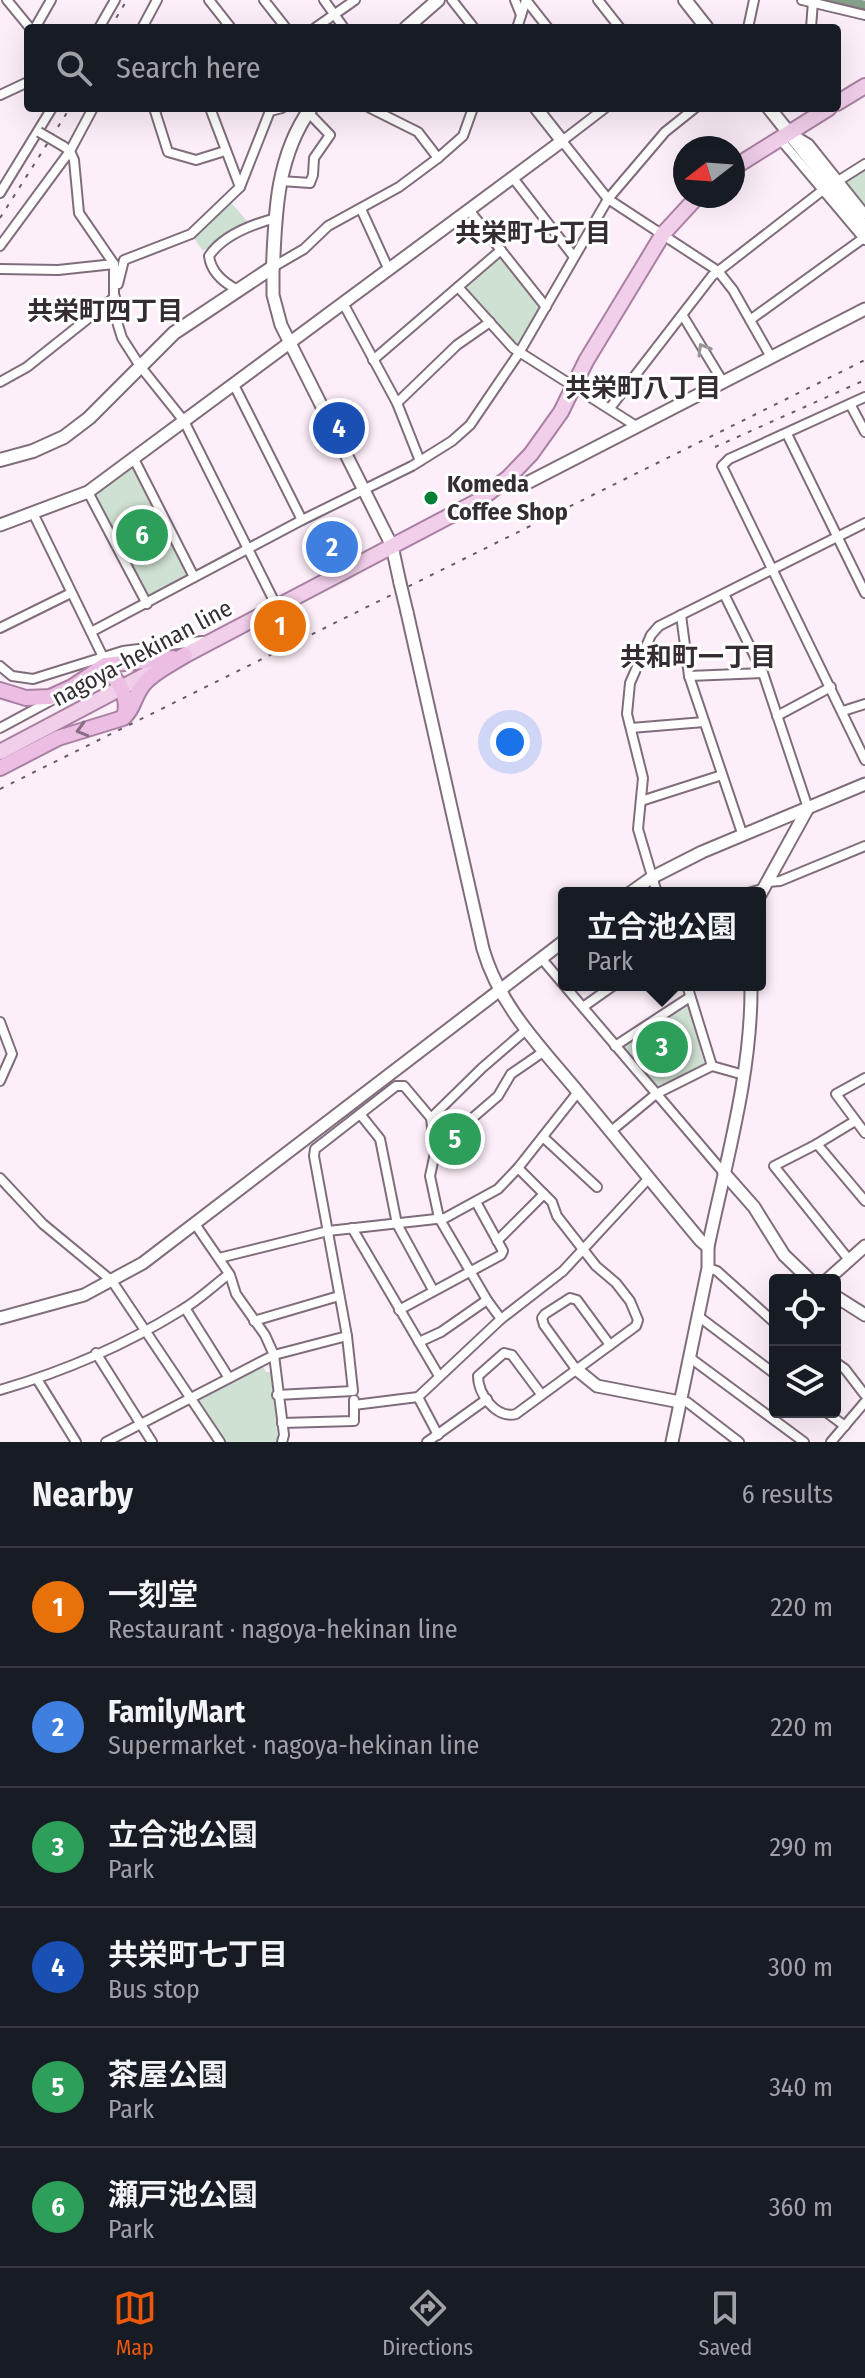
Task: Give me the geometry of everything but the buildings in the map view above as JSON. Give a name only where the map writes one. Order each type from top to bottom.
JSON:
[{"type":"highway","points":[[0,690],[26,698],[50,697],[105,665],[161,661],[185,655]]},
{"type":"highway","points":[[3,761],[58,738],[123,718],[148,679],[185,655]]},
{"type":"highway","points":[[84,678],[106,672],[113,676],[127,704],[123,718]]},
{"type":"main road","points":[[411,24],[438,0]]},
{"type":"main road","points":[[685,0],[704,24]]},
{"type":"main road","points":[[841,101],[865,86]]},
{"type":"main road","points":[[0,460],[33,451],[64,437],[89,418],[174,333],[273,267],[281,181],[292,139],[306,112]]},
{"type":"main road","points":[[771,112],[783,135],[829,183],[865,236]]},
{"type":"main road","points":[[745,160],[822,112]]},
{"type":"main road","name":"nagoya-hekinan line","points":[[3,761],[120,688],[478,501],[508,478],[531,454],[561,412],[573,385],[663,234],[687,208]]},
{"type":"street","points":[[7,0],[29,24]]},
{"type":"street","points":[[36,24],[51,0]]},
{"type":"street","points":[[101,24],[115,0]]},
{"type":"street","points":[[148,24],[157,0]]},
{"type":"street","points":[[209,0],[228,24]]},
{"type":"street","points":[[264,0],[283,24]]},
{"type":"street","points":[[324,0],[341,24]]},
{"type":"street","points":[[321,24],[355,0]]},
{"type":"street","points":[[452,0],[471,24]]},
{"type":"street","points":[[515,0],[521,16]]},
{"type":"street","points":[[518,24],[526,0]]},
{"type":"street","points":[[526,0],[545,24]]},
{"type":"street","points":[[598,0],[617,24]]},
{"type":"street","points":[[749,24],[754,0]]},
{"type":"street","points":[[802,0],[865,15]]},
{"type":"street","points":[[811,24],[813,1]]},
{"type":"street","points":[[0,95],[24,84]]},
{"type":"street","points":[[0,193],[50,112]]},
{"type":"street","points":[[0,246],[90,112]]},
{"type":"street","points":[[155,112],[168,152],[196,160],[225,151]]},
{"type":"street","points":[[211,112],[240,187]]},
{"type":"street","points":[[0,382],[27,367],[114,299],[124,260],[191,234],[240,187],[270,112]]},
{"type":"street","points":[[281,181],[310,183],[314,158],[330,135],[311,112]]},
{"type":"street","points":[[378,112],[418,132],[438,158]]},
{"type":"street","points":[[472,112],[463,136],[438,158],[399,187],[328,226],[304,249],[273,267],[273,295],[277,314],[290,342],[392,546],[483,949],[498,990],[543,1052],[708,1247]]},
{"type":"street","points":[[539,112],[608,199],[718,271],[771,357]]},
{"type":"street","points":[[0,525],[88,492],[600,112]]},
{"type":"street","points":[[91,632],[420,461],[452,441],[470,425],[519,353],[608,199],[636,163],[687,112]]},
{"type":"street","points":[[38,132],[66,148],[76,175],[79,213],[114,264],[114,312],[122,338],[184,421],[277,607]]},
{"type":"street","points":[[610,408],[718,271],[829,183],[865,164]]},
{"type":"street","points":[[513,178],[574,257]]},
{"type":"street","points":[[829,183],[865,214]]},
{"type":"street","points":[[361,209],[388,268]]},
{"type":"street","points":[[469,210],[546,307]]},
{"type":"street","points":[[238,290],[225,284],[210,264],[209,256],[216,246],[255,224],[276,218]]},
{"type":"street","points":[[750,320],[865,236]]},
{"type":"street","points":[[373,360],[501,250]]},
{"type":"street","points":[[0,269],[58,270],[114,264]]},
{"type":"street","points":[[458,287],[519,353],[636,426]]},
{"type":"street","points":[[343,303],[397,403],[420,461]]},
{"type":"street","points":[[508,478],[520,485],[527,483],[865,309]]},
{"type":"street","points":[[683,316],[723,382]]},
{"type":"street","points":[[397,403],[457,345],[490,322]]},
{"type":"street","points":[[234,385],[302,520]]},
{"type":"street","points":[[865,397],[729,459],[722,466],[865,760]]},
{"type":"street","points":[[850,404],[865,432]]},
{"type":"street","points":[[787,434],[865,593]]},
{"type":"street","points":[[134,459],[194,577]]},
{"type":"street","points":[[88,492],[147,604]]},
{"type":"street","points":[[33,513],[103,657]]},
{"type":"street","points":[[655,887],[638,829],[643,778],[627,714],[630,683],[651,635],[659,626],[865,523]]},
{"type":"street","points":[[0,628],[71,593]]},
{"type":"street","points":[[724,594],[763,673],[808,808],[764,887]]},
{"type":"street","points":[[681,615],[689,676],[743,836]]},
{"type":"street","points":[[0,666],[12,676],[33,679],[138,648],[213,640]]},
{"type":"street","points":[[689,676],[763,673]]},
{"type":"street","points":[[777,716],[831,687]]},
{"type":"street","points":[[0,728],[35,711],[63,691]]},
{"type":"street","points":[[843,711],[865,704]]},
{"type":"street","points":[[631,728],[704,722]]},
{"type":"street","points":[[641,801],[722,775]]},
{"type":"street","points":[[638,887],[702,852],[865,784]]},
{"type":"street","points":[[765,887],[865,846]]},
{"type":"street","points":[[0,1318],[84,1295],[143,1263],[558,945]]},
{"type":"street","points":[[541,958],[558,978]]},
{"type":"street","points":[[569,991],[754,1207],[784,1255],[804,1274]]},
{"type":"street","points":[[583,1007],[606,991]]},
{"type":"street","points":[[688,991],[712,1066]]},
{"type":"street","points":[[672,1442],[744,1075],[750,1033],[751,991]]},
{"type":"street","points":[[615,1046],[690,997]]},
{"type":"street","points":[[0,1022],[12,1054],[0,1081]]},
{"type":"street","points":[[431,1118],[526,1030]]},
{"type":"street","points":[[469,1121],[498,1096],[511,1074],[543,1052]]},
{"type":"street","points":[[610,1132],[656,1094],[712,1066],[744,1075]]},
{"type":"street","points":[[865,1078],[836,1094],[865,1133]]},
{"type":"street","points":[[282,1423],[351,1422],[355,1418],[347,1336],[314,1156],[315,1149],[396,1086],[404,1086],[431,1118],[435,1153],[430,1176],[439,1218],[501,1319]]},
{"type":"street","points":[[219,1258],[328,1231],[439,1218],[476,1202],[498,1189],[518,1168],[578,1092]]},
{"type":"street","points":[[360,1114],[380,1139],[397,1224],[433,1290]]},
{"type":"street","points":[[850,1261],[774,1166],[855,1121]]},
{"type":"street","points":[[543,1137],[597,1187]]},
{"type":"street","points":[[817,1144],[865,1201]]},
{"type":"street","points":[[518,1168],[552,1202],[557,1216],[596,1266],[616,1283],[630,1301],[638,1320],[636,1326],[516,1414],[506,1417],[499,1414],[478,1386],[478,1376],[504,1353],[512,1355],[541,1394]]},
{"type":"street","points":[[0,1178],[43,1224],[112,1281],[220,1442]]},
{"type":"street","points":[[354,1405],[418,1397],[501,1319],[563,1271],[649,1178]]},
{"type":"street","points":[[497,1241],[544,1194]]},
{"type":"street","points":[[399,1310],[501,1255],[503,1251],[476,1202]]},
{"type":"street","points":[[195,1224],[229,1274],[236,1294],[274,1355],[282,1442]]},
{"type":"street","points":[[352,1228],[439,1376]]},
{"type":"street","points":[[834,1274],[865,1246]]},
{"type":"street","points":[[708,1268],[717,1271],[769,1318]]},
{"type":"street","points":[[0,1390],[37,1379],[145,1331],[185,1308],[229,1274]]},
{"type":"street","points":[[254,1321],[339,1296]]},
{"type":"street","points":[[610,1345],[577,1300],[570,1298],[542,1318],[576,1369],[597,1386],[687,1402],[734,1440]]},
{"type":"street","points":[[419,1342],[441,1332],[487,1300]]},
{"type":"street","points":[[841,1300],[865,1315]]},
{"type":"street","points":[[185,1308],[229,1378]]},
{"type":"street","points":[[698,1316],[769,1369]]},
{"type":"street","points":[[106,1442],[274,1355],[347,1336]]},
{"type":"street","points":[[96,1353],[152,1442]]},
{"type":"street","points":[[689,1357],[804,1442]]},
{"type":"street","points":[[841,1366],[865,1395]]},
{"type":"street","points":[[37,1379],[76,1442]]},
{"type":"street","points":[[277,1395],[353,1391]]},
{"type":"street","points":[[418,1397],[438,1435]]},
{"type":"street","points":[[427,1442],[487,1399]]},
{"type":"street","points":[[831,1442],[865,1402]]},
{"type":"street","points":[[834,1418],[845,1426]]},
{"type":"green space","points":[[865,169],[865,207],[846,184],[846,179]]},
{"type":"green space","points":[[228,199],[247,221],[203,251],[191,234]]},
{"type":"green space","points":[[498,257],[503,257],[540,307],[517,344],[465,288]]},
{"type":"green space","points":[[134,459],[194,577],[147,604],[88,492]]},
{"type":"green space","points":[[686,1004],[689,1005],[705,1066],[660,1088],[655,1087],[622,1049],[623,1045]]},
{"type":"green space","points":[[462,1125],[483,1150],[471,1165],[439,1159],[434,1128]]},
{"type":"green space","points":[[262,1365],[266,1372],[271,1372],[278,1442],[226,1442],[197,1404],[199,1397]]},
{"type":"waterway","points":[[828,0],[865,8]]},
{"type":"railway","points":[[112,24],[127,0]]},
{"type":"railway","points":[[0,218],[67,112]]},
{"type":"railway","points":[[0,789],[865,360]]},
{"type":"railway","points":[[715,447],[865,380]]},
{"type":"place","name":"共栄町七丁目","points":[[339,428]]},
{"type":"place","name":"Komeda Coffee Shop","points":[[431,498]]},
{"type":"place","name":"瀬戸池公園","points":[[142,535]]},
{"type":"place","name":"FamilyMart","points":[[332,547]]},
{"type":"place","name":"一刻堂","points":[[280,626]]},
{"type":"place","name":"立合池公園","points":[[662,1047]]},
{"type":"place","name":"茶屋公園","points":[[455,1139]]},
{"type":"district","name":"共栄町七丁目","points":[[533,233]]},
{"type":"district","name":"共栄町四丁目","points":[[105,311]]},
{"type":"district","name":"共栄町八丁目","points":[[643,388]]},
{"type":"district","name":"共和町一丁目","points":[[698,657]]}]
